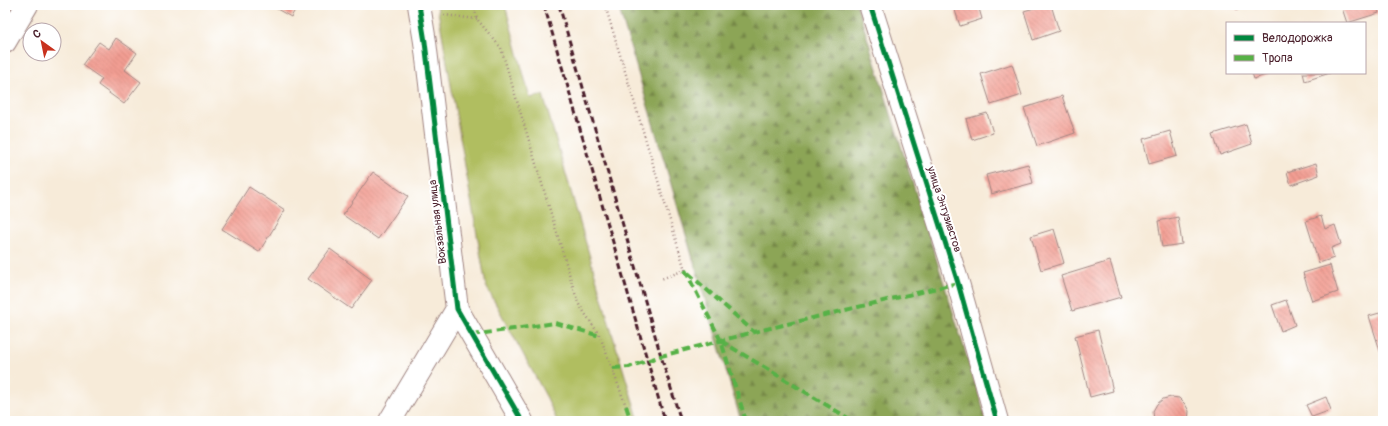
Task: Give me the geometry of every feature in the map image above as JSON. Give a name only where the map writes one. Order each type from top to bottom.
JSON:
[{"type":"street","points":[[5,42],[27,5]]},
{"type":"street","name":"улица Энтузиастов","points":[[870,5],[958,283],[997,421]]},
{"type":"street","name":"Вокзальная улица","points":[[420,9],[457,309],[522,421]]},
{"type":"street","points":[[390,421],[457,309]]},
{"type":"path","points":[[474,5],[477,19],[501,48],[578,303],[600,336],[626,406]]},
{"type":"path","points":[[605,5],[685,270],[661,278]]},
{"type":"path","points":[[420,9],[477,19]]},
{"type":"green space","points":[[437,5],[505,5],[530,98],[543,95],[639,421],[557,421],[547,398],[486,286]]},
{"type":"green space","points":[[618,5],[857,5],[987,421],[741,421]]},
{"type":"building","points":[[270,5],[298,5],[291,17]]},
{"type":"building","points":[[959,5],[978,5],[982,19],[960,26],[954,7]]},
{"type":"building","points":[[1044,5],[1051,5],[1059,31],[1033,40],[1024,11]]},
{"type":"building","points":[[1236,5],[1253,5],[1237,10]]},
{"type":"building","points":[[1341,5],[1376,5],[1379,13],[1347,22]]},
{"type":"building","points":[[116,38],[137,53],[125,70],[141,82],[124,104],[98,85],[102,79],[82,65],[99,42],[109,49]]},
{"type":"building","points":[[1012,64],[1022,95],[991,105],[981,74]]},
{"type":"building","points":[[1252,74],[1268,74],[1254,79]]},
{"type":"building","points":[[1303,74],[1327,74],[1305,81]]},
{"type":"building","points":[[1062,96],[1075,133],[1037,146],[1024,108]]},
{"type":"building","points":[[987,113],[993,133],[972,140],[966,119]]},
{"type":"building","points":[[1246,124],[1252,144],[1220,155],[1213,134]]},
{"type":"building","points":[[1170,131],[1177,156],[1149,164],[1143,139]]},
{"type":"building","points":[[1316,163],[1319,175],[1291,185],[1287,172]]},
{"type":"building","points":[[1028,164],[1033,183],[991,194],[986,175]]},
{"type":"building","points":[[373,172],[408,196],[378,239],[343,215]]},
{"type":"building","points":[[249,187],[285,210],[259,252],[222,229]]},
{"type":"building","points":[[1321,216],[1325,229],[1335,225],[1341,244],[1331,248],[1334,258],[1319,263],[1306,221]]},
{"type":"building","points":[[1178,217],[1182,244],[1162,247],[1158,221]]},
{"type":"building","points":[[1054,229],[1064,263],[1041,270],[1031,236]]},
{"type":"building","points":[[330,249],[372,280],[351,309],[308,279]]},
{"type":"building","points":[[1110,261],[1121,297],[1072,311],[1061,276]]},
{"type":"building","points":[[1330,265],[1338,292],[1312,301],[1303,273]]},
{"type":"building","points":[[1286,300],[1295,325],[1281,331],[1272,305]]},
{"type":"building","points":[[1383,312],[1383,360],[1369,316]]},
{"type":"building","points":[[1098,330],[1113,391],[1090,397],[1075,336]]},
{"type":"building","points":[[1171,397],[1179,398],[1185,404],[1189,411],[1188,421],[1154,421],[1153,411],[1157,404],[1163,399]]},
{"type":"building","points":[[1326,397],[1331,410],[1312,417],[1306,405]]},
{"type":"railway","points":[[544,5],[665,421]]},
{"type":"railway","points":[[559,5],[681,421]]},
{"type":"marked path","points":[[685,270],[721,341],[746,421]]},
{"type":"marked path","points":[[688,273],[754,332]]},
{"type":"marked path","points":[[613,368],[629,367],[661,356],[754,332],[958,283]]},
{"type":"marked path","points":[[472,335],[555,323],[600,336]]},
{"type":"marked path","points":[[721,341],[853,421]]},
{"type":"marked path","points":[[626,406],[631,421]]},
{"type":"cycle path","points":[[419,5],[425,42],[457,309],[522,421]]},
{"type":"cycle path","points":[[870,5],[958,283],[997,421]]}]
